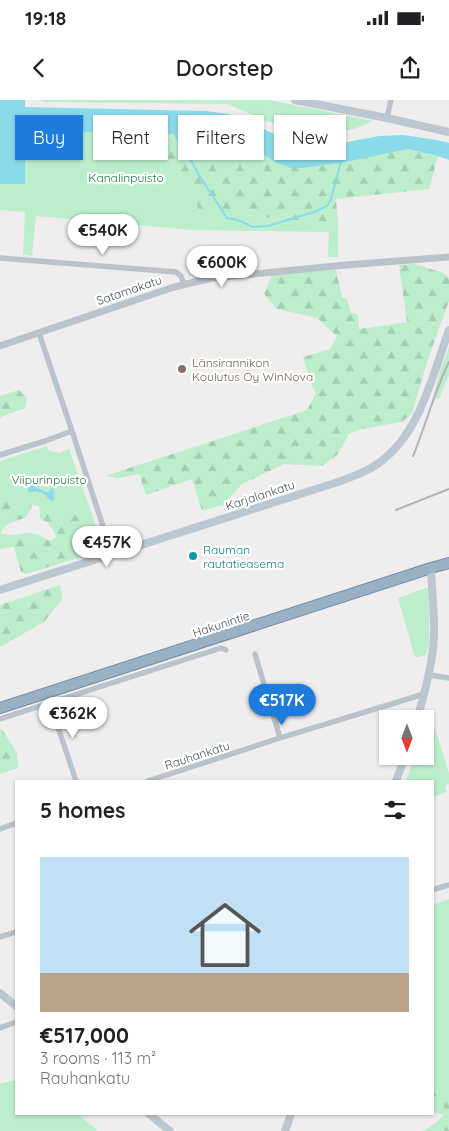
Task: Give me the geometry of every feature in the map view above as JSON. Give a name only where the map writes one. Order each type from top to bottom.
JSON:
[{"type":"highway","name":"Hakunintie","points":[[0,708],[449,563]]},
{"type":"main road","points":[[295,100],[449,132]]},
{"type":"main road","name":"Karjalankatu","points":[[0,590],[338,482],[366,471],[396,449],[404,439],[419,412],[449,330]]},
{"type":"main road","points":[[420,710],[429,675],[433,649],[431,568]]},
{"type":"main road","points":[[396,780],[402,765]]},
{"type":"main road","points":[[0,993],[15,1005]]},
{"type":"main road","points":[[150,1115],[170,1131]]},
{"type":"main road","points":[[285,1131],[291,1115]]},
{"type":"street","points":[[387,118],[390,100]]},
{"type":"street","name":"Satamakatu","points":[[0,346],[184,284],[212,278],[449,257]]},
{"type":"street","points":[[0,258],[176,272],[181,276],[184,284]]},
{"type":"street","points":[[38,333],[112,554]]},
{"type":"street","points":[[0,455],[45,441],[72,430]]},
{"type":"street","points":[[0,720],[221,648],[226,650]]},
{"type":"street","points":[[255,654],[280,738]]},
{"type":"street","points":[[429,675],[449,678]]},
{"type":"street","name":"Rauhankatu","points":[[151,780],[424,694]]},
{"type":"street","points":[[50,703],[76,780]]},
{"type":"street","points":[[0,829],[15,824]]},
{"type":"street","points":[[434,889],[449,885]]},
{"type":"street","points":[[0,937],[15,932]]},
{"type":"street","points":[[0,1028],[15,1022]]},
{"type":"green space","points":[[38,100],[269,100],[343,115],[274,115],[274,123],[264,120],[264,115],[253,115],[228,104],[45,102]]},
{"type":"green space","points":[[346,116],[373,121],[346,130]]},
{"type":"green space","points":[[168,131],[176,136],[178,134],[178,160],[264,160],[264,155],[275,162],[291,168],[304,168],[351,161],[408,149],[438,156],[429,189],[336,199],[338,224],[199,211],[191,189],[172,166],[168,157]]},
{"type":"green space","name":"Kanalinpuisto","points":[[83,132],[93,132],[93,160],[168,160],[168,157],[172,166],[191,189],[199,211],[338,224],[338,257],[328,257],[329,232],[192,230],[36,216],[32,256],[23,254],[25,212],[0,210],[0,184],[25,184],[25,160],[83,160]]},
{"type":"green space","points":[[415,264],[443,273],[449,278],[449,301],[428,359],[412,413],[402,422],[361,429],[349,434],[338,454],[322,466],[284,464],[242,484],[223,505],[202,511],[192,479],[146,495],[139,474],[119,478],[105,476],[307,410],[316,393],[310,381],[303,357],[330,349],[337,336],[317,318],[277,309],[264,294],[272,275],[336,270],[342,297],[347,299],[351,313],[358,314],[359,329],[407,322],[399,265]]},
{"type":"green space","points":[[449,347],[449,375],[439,399],[433,397]]},
{"type":"green space","points":[[19,390],[27,398],[25,408],[0,418],[0,396]]},
{"type":"green space","name":"Viipurinpuisto","points":[[47,446],[48,450],[59,453],[69,449],[93,517],[58,512],[0,493],[0,461]]},
{"type":"green space","points":[[0,493],[32,504],[25,518],[14,521],[4,527],[1,534],[36,534],[50,541],[57,537],[49,524],[40,518],[39,506],[93,517],[104,550],[26,574],[21,572],[14,547],[0,549]]},
{"type":"green space","points":[[60,585],[63,598],[44,622],[0,647],[0,605]]},
{"type":"green space","points":[[426,588],[429,589],[429,646],[426,655],[416,657],[398,598]]},
{"type":"green space","points":[[434,725],[449,773],[449,784],[445,786],[447,792],[434,797],[434,780],[406,780],[412,765],[434,765]]},
{"type":"green space","points":[[2,729],[17,753],[18,768],[0,774],[0,730]]},
{"type":"green space","points":[[449,899],[449,1116],[434,1112],[434,905]]},
{"type":"green space","points":[[15,1080],[15,1115],[79,1115],[98,1131],[0,1131],[0,1084]]},
{"type":"green space","points":[[449,1087],[449,1131],[423,1131],[437,1122],[446,1112],[444,1107],[434,1102],[434,1092]]},
{"type":"water","points":[[0,100],[25,100],[25,107],[206,111],[231,115],[178,115],[178,134],[176,136],[168,131],[168,115],[93,115],[93,132],[83,132],[83,115],[15,115],[15,160],[25,160],[25,184],[0,184]]},
{"type":"water","points":[[264,130],[274,134],[274,160],[346,160],[346,142],[379,136],[403,135],[449,143],[449,160],[408,149],[351,161],[304,168],[291,168],[275,162],[264,155]]},
{"type":"water","points":[[44,477],[50,480],[52,483],[54,500],[52,501],[41,492],[27,491],[37,479]],"holes":[[[43,479],[49,482],[52,488],[49,492],[35,487],[35,484]]]},
{"type":"waterway","points":[[175,135],[227,218],[238,220],[253,227],[268,226],[314,212],[327,206],[331,199],[341,162]]},
{"type":"railway","points":[[413,456],[449,362]]},
{"type":"railway","points":[[396,510],[449,489]]},
{"type":"place","name":"Länsirannikon Koulutus Oy WinNova","points":[[182,369]]},
{"type":"place","name":"Rauman rautatieasema","points":[[193,556]]}]
